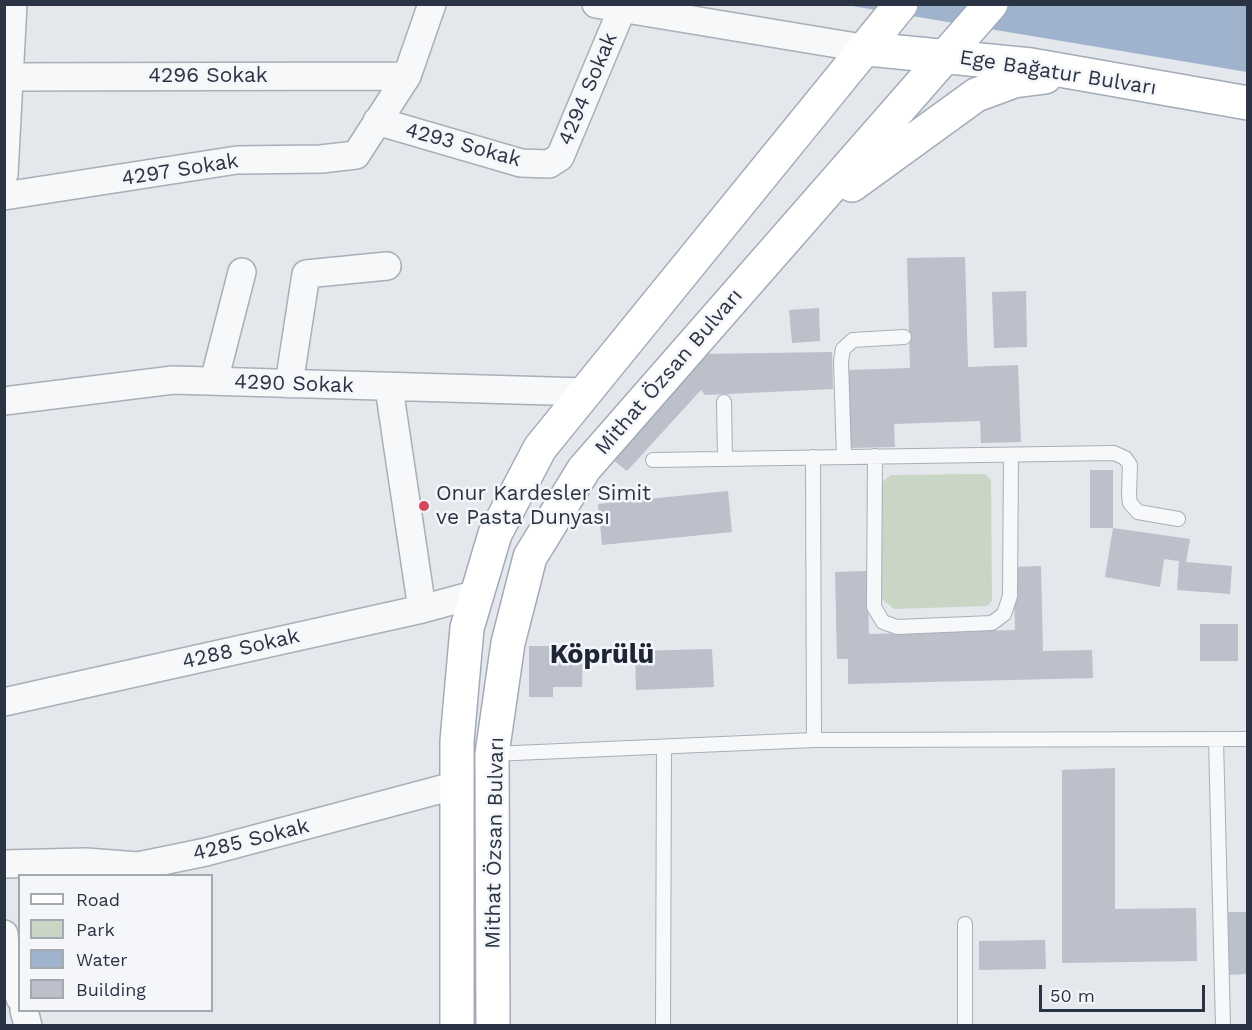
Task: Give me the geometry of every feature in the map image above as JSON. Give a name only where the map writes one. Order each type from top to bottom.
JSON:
[{"type":"main road","name":"Mithat Özsan Bulvarı","points":[[493,1026],[492,754],[508,643],[530,557],[584,469],[802,221],[941,51],[991,4]]},
{"type":"main road","name":"Mithat Özsan Bulvarı","points":[[454,1022],[457,741],[467,628],[495,534],[540,448],[896,12]]},
{"type":"main road","points":[[896,12],[893,30],[902,43],[941,51]]},
{"type":"main road","name":"Ege Bağatur Bulvarı","points":[[868,49],[941,51],[1248,103]]},
{"type":"main road","points":[[802,221],[976,95],[1014,81],[1079,74]]},
{"type":"street","points":[[4,174],[13,4]]},
{"type":"street","points":[[377,121],[407,76],[432,4]]},
{"type":"street","points":[[596,4],[868,49]]},
{"type":"street","name":"4294 Sokak","points":[[549,164],[560,157],[622,9]]},
{"type":"street","name":"4296 Sokak","points":[[9,77],[407,76]]},
{"type":"street","name":"4293 Sokak","points":[[377,121],[521,163],[549,164]]},
{"type":"street","name":"4297 Sokak","points":[[4,196],[237,160],[321,159],[356,155],[377,121]]},
{"type":"street","points":[[289,384],[306,274],[387,266]]},
{"type":"street","points":[[213,381],[242,272]]},
{"type":"street","name":"4290 Sokak","points":[[4,401],[173,380],[585,392]]},
{"type":"street","points":[[389,388],[422,609]]},
{"type":"street","name":"4288 Sokak","points":[[4,702],[422,609],[477,594]]},
{"type":"street","name":"4285 Sokak","points":[[4,864],[86,862],[138,866],[217,849],[457,785]]},
{"type":"street","points":[[9,952],[18,990]]},
{"type":"lane","points":[[844,457],[841,361],[843,349],[853,340],[904,337]]},
{"type":"lane","points":[[724,402],[725,459]]},
{"type":"lane","points":[[653,460],[1114,453],[1125,458],[1130,465],[1130,503],[1138,512],[1178,519]]},
{"type":"lane","points":[[874,456],[874,607],[883,622],[897,627],[992,623],[1004,615],[1010,596],[1011,456]]},
{"type":"lane","points":[[813,457],[814,740]]},
{"type":"lane","points":[[1216,739],[1223,1026]]},
{"type":"lane","points":[[492,754],[814,740],[1248,739]]},
{"type":"lane","points":[[663,1026],[664,747]]},
{"type":"lane","points":[[965,1026],[966,924]]},
{"type":"green space","points":[[985,474],[991,480],[992,601],[987,606],[894,609],[882,599],[881,483],[891,475]]},
{"type":"water","points":[[846,5],[1247,5],[1247,72]]},
{"type":"building","points":[[965,257],[968,367],[1018,365],[1021,442],[981,443],[980,421],[894,424],[895,447],[850,448],[847,370],[910,368],[907,258]]},
{"type":"building","points":[[1026,291],[1027,347],[994,348],[992,292]]},
{"type":"building","points":[[819,308],[820,341],[792,343],[789,310]]},
{"type":"building","points":[[832,352],[833,389],[705,395],[701,390],[627,471],[608,456],[703,354]]},
{"type":"building","points":[[1090,470],[1113,470],[1113,528],[1090,528]]},
{"type":"building","points":[[728,491],[732,532],[602,545],[598,504]]},
{"type":"building","points":[[1113,528],[1190,539],[1186,562],[1232,566],[1230,594],[1177,590],[1179,561],[1164,559],[1160,587],[1105,577]]},
{"type":"building","points":[[1041,566],[1043,651],[1092,650],[1093,678],[848,684],[848,659],[837,659],[835,572],[867,571],[869,634],[1015,630],[1013,567]]},
{"type":"building","points":[[1200,624],[1238,624],[1238,661],[1200,661]]},
{"type":"building","points":[[529,646],[583,646],[582,687],[553,687],[553,697],[529,697]]},
{"type":"building","points":[[712,649],[714,687],[636,690],[635,651]]},
{"type":"building","points":[[1115,768],[1115,909],[1196,908],[1197,961],[1062,963],[1062,770]]},
{"type":"building","points":[[1227,912],[1248,912],[1248,974],[1228,975]]},
{"type":"building","points":[[1045,940],[1046,969],[979,970],[979,941]]},
{"type":"place","name":"Onur Kardesler Simit ve Pasta Dunyası","points":[[424,506]]},
{"type":"district","name":"Köprülü","points":[[602,655]]}]
